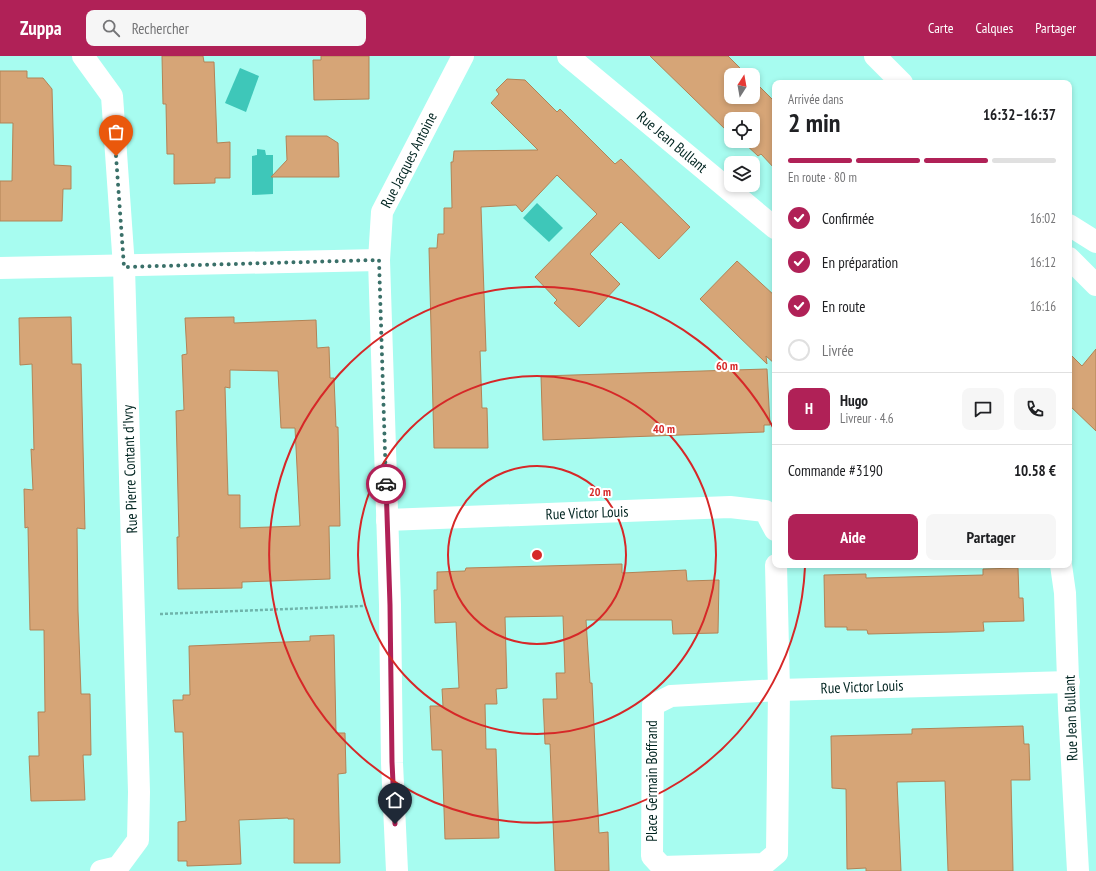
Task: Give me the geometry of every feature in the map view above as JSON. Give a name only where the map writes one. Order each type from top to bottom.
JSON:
[{"type":"street","name":"Rue Pierre Contant d'Ivry","points":[[83,56],[112,96],[124,267],[139,792],[138,840],[118,867],[101,871]]},
{"type":"street","name":"Rue Jacques Antoine","points":[[397,871],[392,762],[390,605],[379,260],[382,212],[463,56]]},
{"type":"street","name":"Rue Jean Bullant","points":[[568,56],[772,226]]},
{"type":"street","points":[[875,56],[899,80]]},
{"type":"street","points":[[1072,227],[1096,242]]},
{"type":"street","points":[[0,268],[124,267],[379,260]]},
{"type":"street","points":[[1072,261],[1096,285]]},
{"type":"street","name":"Rue Victor Louis","points":[[387,520],[730,507],[765,511],[772,524]]},
{"type":"street","points":[[776,568],[780,690]]},
{"type":"street","name":"Rue Jean Bullant","points":[[1061,568],[1065,593],[1069,708],[1078,871]]},
{"type":"street","name":"Rue Victor Louis","points":[[780,690],[1069,682]]},
{"type":"street","name":"Place Germain Boffrand","points":[[780,690],[777,853],[764,864],[662,867],[652,856],[653,705],[671,696],[780,690]]},
{"type":"path","points":[[134,615],[390,605]]},
{"type":"water","points":[[240,68],[259,76],[246,112],[225,103]]},
{"type":"water","points":[[257,149],[265,150],[266,155],[273,155],[273,194],[252,195],[252,156],[257,155]]},
{"type":"water","points":[[537,203],[563,228],[549,242],[523,218]]},
{"type":"building","points":[[162,56],[203,56],[204,62],[214,62],[217,143],[230,142],[230,178],[215,178],[215,183],[174,184],[174,154],[167,154],[166,104],[163,104]]},
{"type":"building","points":[[321,56],[369,56],[369,99],[314,100],[313,60],[321,60]]},
{"type":"building","points":[[650,56],[728,56],[740,68],[724,68],[724,104],[760,104],[760,87],[772,99],[772,166],[761,154],[758,156],[749,148],[760,148],[760,112],[724,112],[724,128]]},
{"type":"building","points":[[0,71],[27,71],[27,78],[43,78],[52,89],[54,165],[71,166],[71,189],[63,189],[62,221],[0,221],[0,181],[12,181],[13,123],[0,123]]},
{"type":"building","points":[[507,79],[525,80],[557,112],[560,109],[615,164],[621,159],[690,227],[659,259],[621,222],[590,254],[620,284],[579,327],[554,303],[557,300],[535,277],[597,214],[557,175],[522,212],[516,205],[481,207],[486,351],[480,351],[482,408],[487,408],[488,448],[434,448],[429,248],[437,248],[438,234],[444,234],[444,208],[452,208],[451,162],[453,162],[454,151],[538,150],[491,103],[499,94],[496,90]]},
{"type":"building","points":[[286,136],[327,136],[338,143],[339,177],[271,177],[287,160]]},
{"type":"building","points":[[737,261],[772,293],[772,361],[766,356],[767,364],[700,299]]},
{"type":"building","points":[[71,317],[72,364],[81,364],[85,529],[77,528],[78,611],[81,694],[90,694],[91,755],[83,755],[85,800],[31,801],[29,756],[39,756],[38,712],[45,712],[44,630],[30,630],[28,527],[25,528],[24,489],[33,490],[31,449],[34,450],[32,364],[20,365],[19,318]]},
{"type":"building","points":[[234,317],[234,323],[316,320],[317,348],[329,347],[330,378],[334,378],[336,427],[338,427],[340,526],[329,526],[330,579],[242,582],[242,588],[178,589],[177,537],[179,537],[176,411],[184,410],[182,355],[187,354],[185,318]],"holes":[[[230,370],[278,371],[281,428],[295,428],[300,526],[240,528],[240,495],[228,495],[225,387],[230,388]]]},
{"type":"building","points":[[1096,349],[1096,431],[1072,408],[1072,356],[1082,366]]},
{"type":"building","points":[[767,369],[770,425],[764,425],[764,432],[543,440],[541,376]]},
{"type":"building","points":[[622,564],[622,573],[686,570],[687,581],[719,580],[718,633],[673,634],[672,620],[586,620],[590,683],[592,683],[599,833],[608,832],[609,871],[555,871],[550,744],[545,744],[543,699],[557,699],[556,673],[565,673],[563,616],[505,617],[507,688],[496,689],[497,704],[485,704],[486,749],[496,749],[499,838],[445,839],[442,750],[432,750],[430,706],[443,706],[442,689],[459,688],[456,622],[435,623],[434,590],[437,590],[437,572],[465,571],[466,568]]},
{"type":"building","points":[[1018,568],[1019,598],[1023,598],[1024,621],[983,622],[984,631],[955,632],[868,634],[867,630],[847,630],[847,627],[825,627],[824,575],[866,574],[866,578],[983,575],[983,569]]},
{"type":"building","points":[[334,635],[336,733],[345,733],[346,773],[338,774],[340,863],[294,863],[294,819],[288,818],[239,820],[241,864],[187,866],[187,861],[178,861],[178,822],[186,821],[183,732],[175,732],[173,700],[183,700],[183,695],[190,695],[189,646],[310,641],[310,636]]},
{"type":"building","points":[[1023,726],[1024,744],[1029,744],[1030,780],[1011,780],[1013,871],[948,871],[945,781],[897,782],[901,871],[866,871],[866,868],[847,869],[846,789],[832,788],[831,736],[912,734],[912,729]]},
{"type":"way so far","points":[[116,156],[124,267],[379,260],[386,484]]},
{"type":"route","points":[[386,484],[390,605],[392,762],[395,824]]}]
